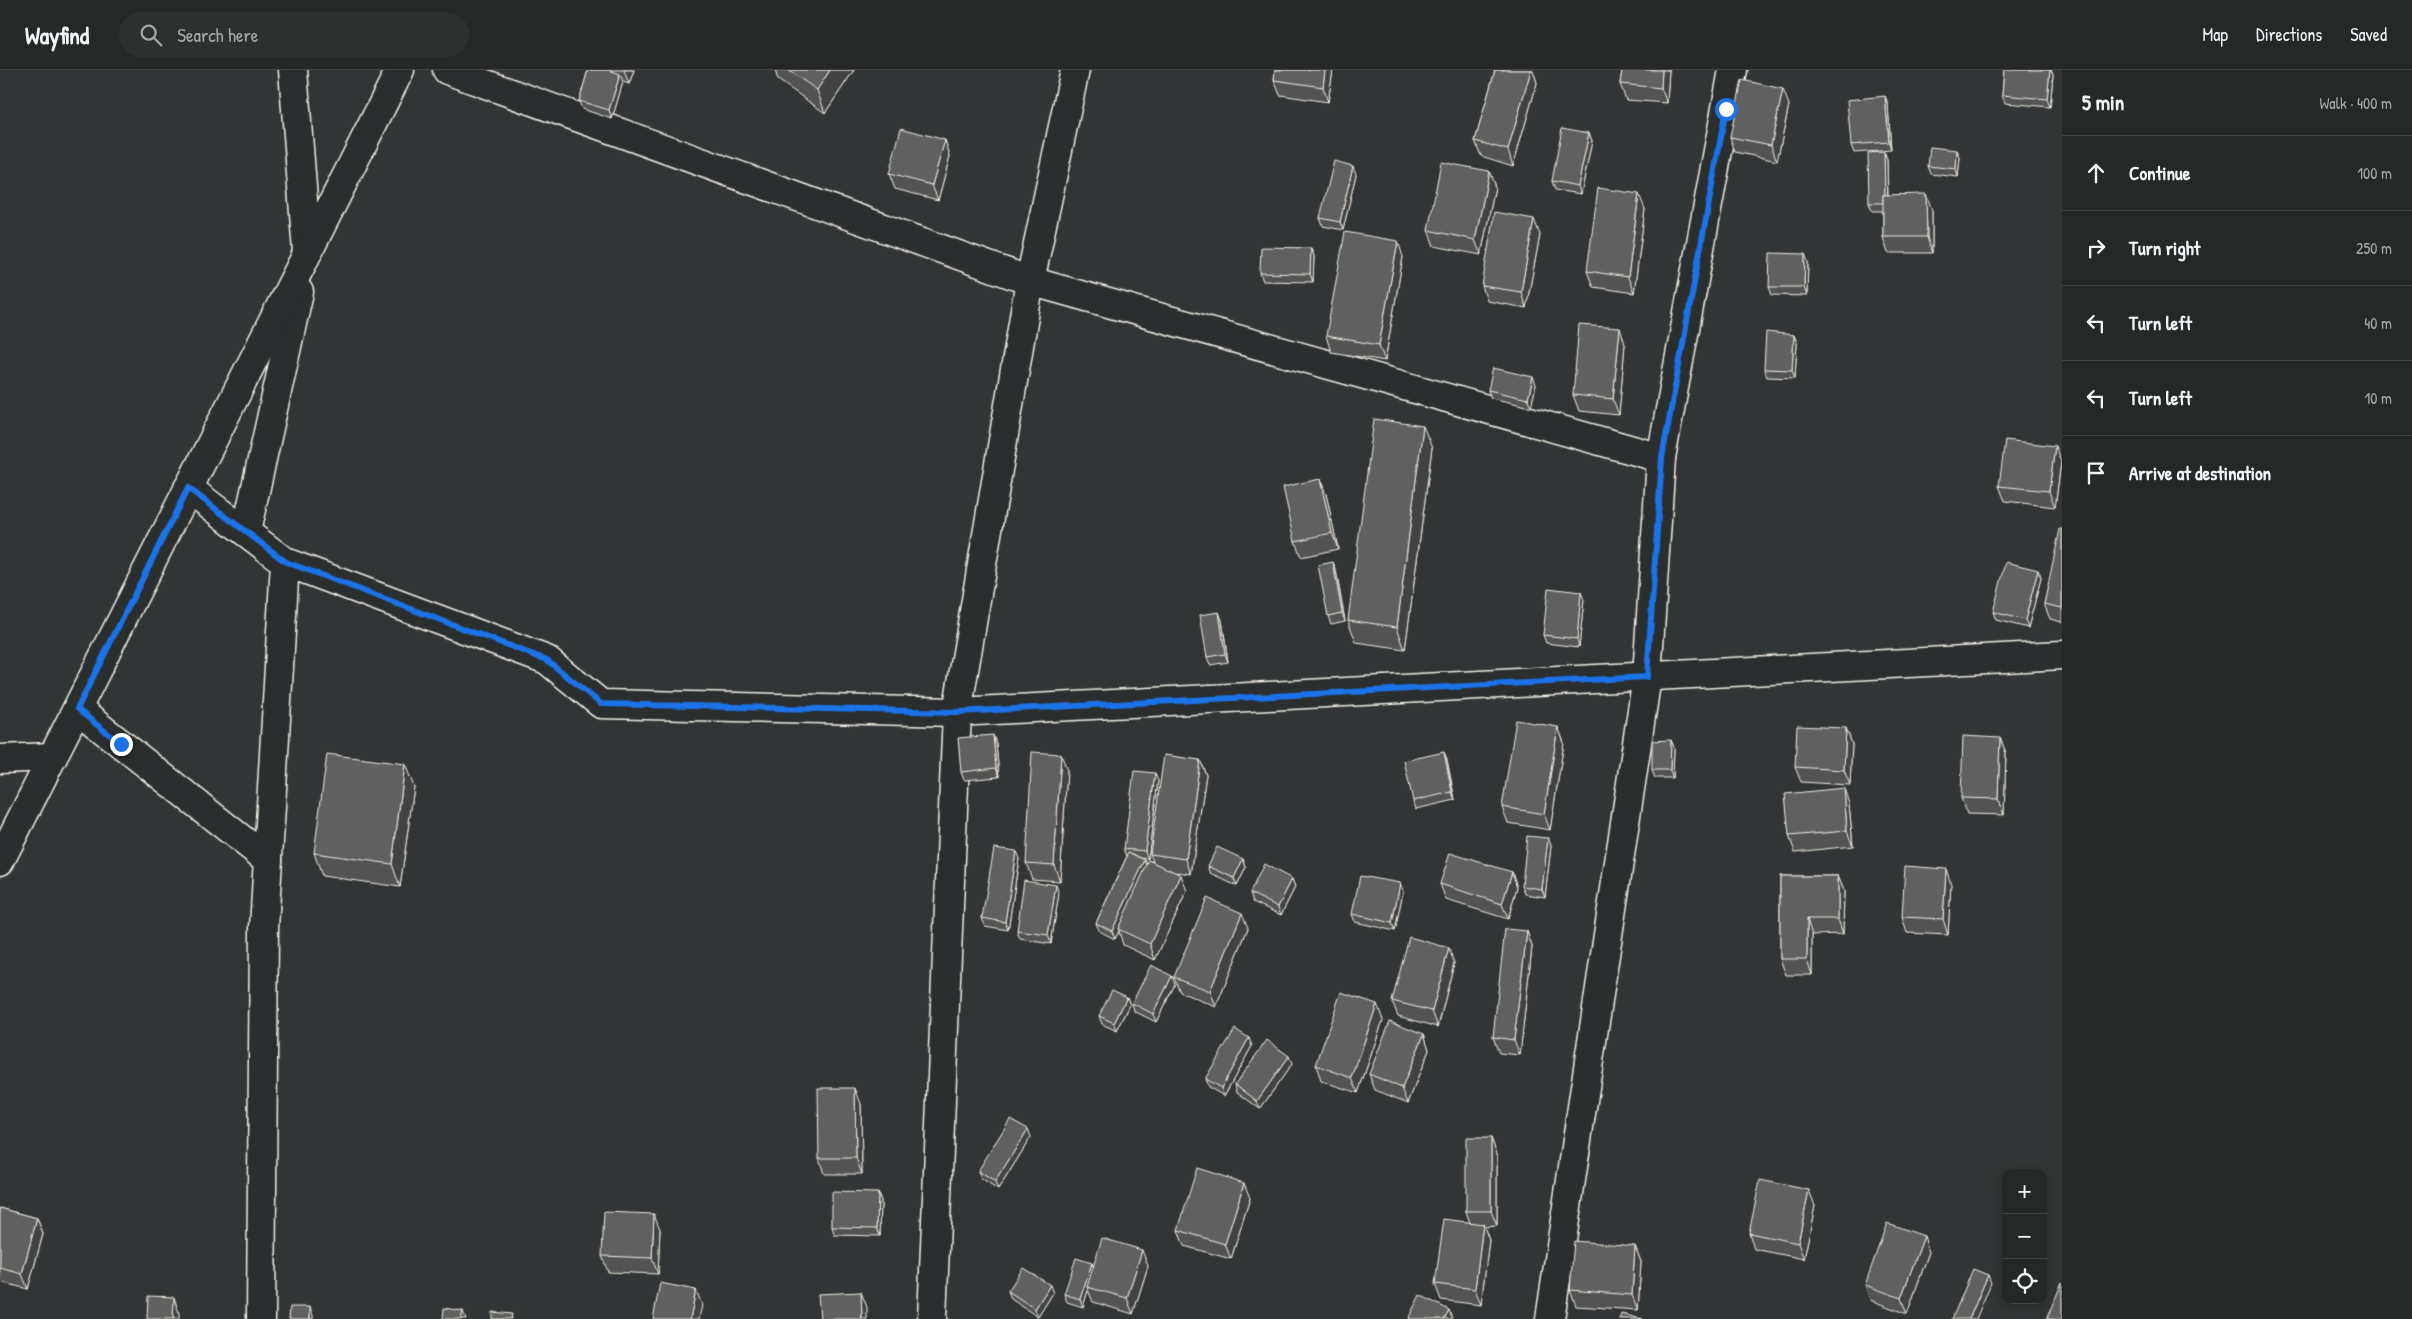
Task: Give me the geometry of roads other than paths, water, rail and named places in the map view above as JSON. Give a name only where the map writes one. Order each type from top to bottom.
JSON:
[{"type":"street","points":[[246,532],[307,253],[293,70]]},
{"type":"street","points":[[0,861],[400,70]]},
{"type":"street","points":[[447,70],[1030,281],[1662,458]]},
{"type":"street","points":[[932,1319],[957,712],[1030,281],[1075,70]]},
{"type":"street","points":[[1550,1319],[1647,677],[1662,458],[1733,70]]},
{"type":"street","points":[[188,488],[286,562],[547,660],[601,704],[957,712],[2062,655]]},
{"type":"street","points":[[261,1319],[264,928],[286,562]]},
{"type":"street","points":[[77,709],[268,860]]},
{"type":"street","points":[[0,759],[53,757]]}]
